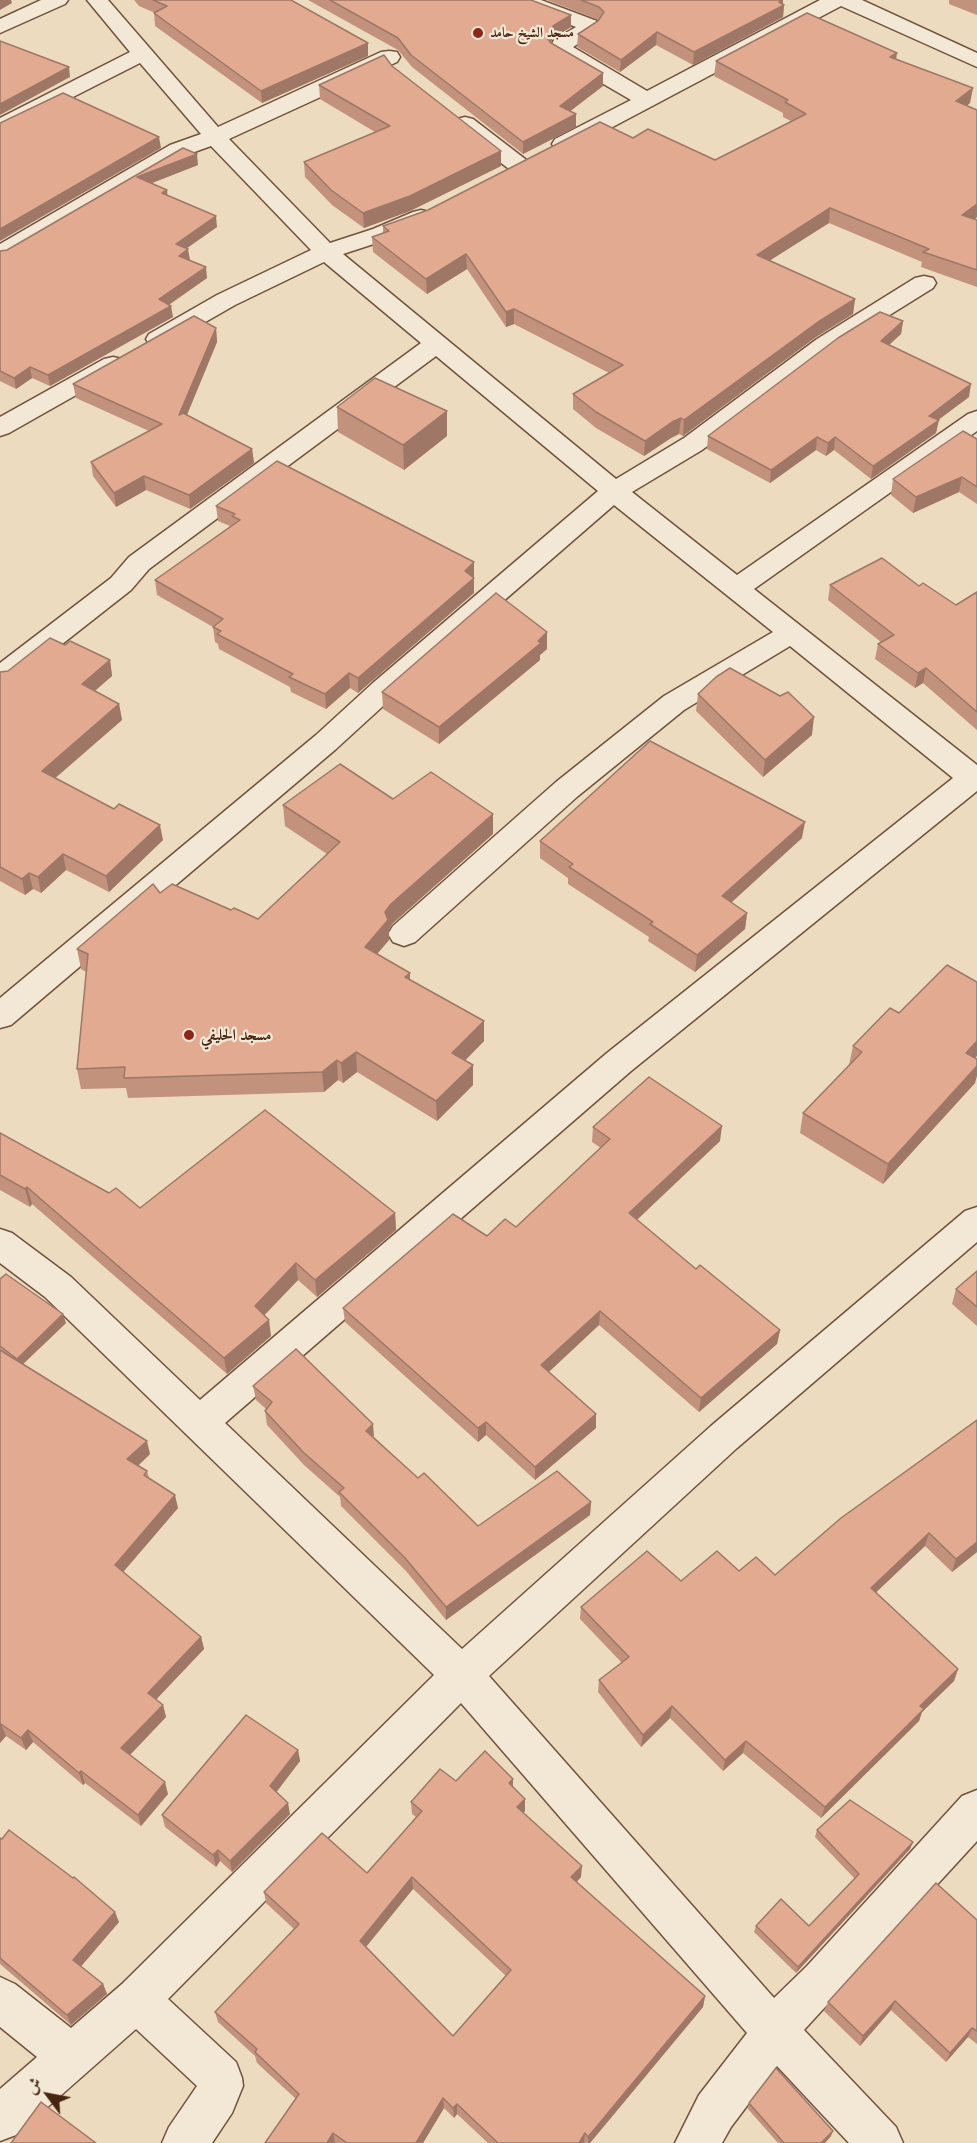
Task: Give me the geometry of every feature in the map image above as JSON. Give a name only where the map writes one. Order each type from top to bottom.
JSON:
[{"type":"street","points":[[0,27],[58,0]]},
{"type":"street","points":[[97,0],[215,137],[326,252],[614,491],[975,780],[619,1062],[199,1423]]},
{"type":"street","points":[[528,0],[532,4],[590,25],[589,28],[562,45],[560,49],[647,100]]},
{"type":"street","points":[[447,110],[511,172],[836,0]]},
{"type":"street","points":[[845,0],[977,61]]},
{"type":"street","points":[[364,42],[388,57],[402,75]]},
{"type":"street","points":[[0,127],[142,54]]},
{"type":"street","points":[[0,254],[178,150],[215,137],[388,57]]},
{"type":"street","points":[[0,428],[226,300],[326,252],[381,234],[439,208]]},
{"type":"street","points":[[0,1016],[326,742],[384,689],[614,491],[693,444],[826,344],[924,283]]},
{"type":"street","points":[[0,678],[121,584],[139,563],[436,344]]},
{"type":"street","points":[[735,589],[977,419]]},
{"type":"street","points":[[404,934],[567,789],[674,703],[792,633]]},
{"type":"street","points":[[0,2119],[137,1999],[462,1675],[724,1437],[977,1221]]},
{"type":"street","points":[[5,1254],[58,1287],[462,1675],[776,2034],[880,2143]]},
{"type":"street","points":[[698,2143],[716,2111],[793,2009],[822,1982],[977,1810]]},
{"type":"street","points":[[0,1999],[72,2056]]},
{"type":"street","points":[[137,1999],[220,2078],[221,2086],[216,2097],[185,2143]]},
{"type":"building","points":[[153,0],[291,0],[368,43],[261,91],[154,13],[167,6]]},
{"type":"building","points":[[330,0],[531,0],[571,15],[553,26],[547,38],[551,43],[603,73],[560,106],[576,114],[523,142],[411,55],[398,38]]},
{"type":"building","points":[[581,0],[782,0],[779,2],[784,5],[694,52],[657,32],[621,60],[578,34],[598,21],[604,12],[599,7]]},
{"type":"building","points":[[807,13],[897,53],[890,57],[973,88],[956,101],[977,110],[977,204],[962,215],[977,220],[977,270],[923,252],[929,249],[830,208],[757,255],[855,299],[818,322],[684,420],[681,418],[672,422],[645,441],[596,412],[573,394],[623,365],[514,309],[506,312],[466,254],[426,279],[372,237],[389,231],[383,226],[428,210],[600,122],[633,138],[648,129],[715,160],[806,114],[785,102],[788,100],[716,61]]},
{"type":"building","points":[[0,41],[69,67],[0,104]]},
{"type":"building","points":[[384,55],[392,66],[501,151],[410,196],[363,213],[331,190],[304,162],[390,126],[319,85]]},
{"type":"building","points":[[63,93],[159,137],[0,229],[0,123]]},
{"type":"building","points":[[183,148],[197,154],[137,177],[167,190],[162,193],[216,216],[176,244],[188,249],[179,256],[206,267],[159,299],[171,306],[48,375],[30,367],[14,378],[0,371],[0,251],[7,250]]},
{"type":"building","points":[[880,312],[903,321],[881,341],[971,384],[929,416],[939,420],[873,466],[835,437],[828,443],[817,437],[771,470],[708,436],[838,338]]},
{"type":"building","points":[[194,316],[216,328],[179,415],[183,413],[252,449],[189,495],[144,476],[114,493],[91,462],[162,424],[73,384]]},
{"type":"building","points":[[375,378],[447,411],[403,445],[337,407]]},
{"type":"building","points":[[963,431],[977,439],[977,487],[962,477],[916,497],[893,479]]},
{"type":"building","points":[[277,461],[474,562],[465,571],[474,578],[358,678],[349,673],[325,694],[289,677],[293,674],[217,634],[221,631],[213,627],[223,619],[155,580],[240,520],[232,516],[235,514],[216,506]]},
{"type":"building","points":[[882,558],[919,586],[923,583],[956,605],[977,592],[977,712],[926,668],[918,673],[878,644],[894,635],[830,585]]},
{"type":"building","points":[[496,593],[547,632],[538,641],[541,643],[439,727],[382,692]]},
{"type":"building","points":[[50,638],[65,645],[70,641],[110,660],[82,684],[119,704],[42,771],[114,809],[119,804],[160,825],[106,876],[63,854],[38,877],[29,873],[22,879],[0,867],[0,672],[8,671]]},
{"type":"building","points":[[730,668],[780,696],[788,692],[814,717],[765,760],[698,694],[716,677]]},
{"type":"building","points":[[650,741],[805,822],[722,896],[747,913],[697,955],[650,924],[653,922],[569,867],[573,864],[540,841]]},
{"type":"building","points":[[340,764],[393,799],[431,772],[493,814],[391,904],[385,912],[388,920],[365,947],[410,973],[405,977],[484,1021],[452,1053],[473,1065],[436,1101],[356,1052],[341,1063],[337,1060],[322,1072],[124,1078],[125,1067],[77,1069],[88,954],[77,949],[153,884],[160,893],[172,884],[231,910],[234,908],[258,919],[340,842],[283,805]]},
{"type":"building","points":[[947,965],[977,982],[977,1041],[966,1053],[977,1059],[977,1066],[888,1164],[803,1113],[862,1052],[853,1046],[890,1008],[899,1013]]},
{"type":"building","points":[[649,1077],[722,1126],[629,1213],[696,1269],[700,1265],[780,1330],[701,1398],[600,1311],[541,1365],[596,1414],[535,1467],[486,1422],[478,1428],[343,1308],[453,1214],[487,1236],[505,1219],[516,1227],[610,1139],[593,1127]]},
{"type":"building","points":[[265,1110],[395,1213],[315,1280],[296,1263],[255,1306],[269,1320],[224,1358],[27,1187],[25,1189],[0,1175],[0,1133],[109,1193],[116,1188],[140,1208]]},
{"type":"building","points":[[977,1271],[977,1307],[956,1289]]},
{"type":"building","points":[[6,1274],[63,1314],[17,1359],[0,1346],[0,1279]]},
{"type":"building","points":[[296,1349],[373,1424],[366,1431],[418,1478],[424,1473],[478,1526],[557,1471],[591,1502],[446,1607],[405,1558],[339,1492],[344,1488],[303,1452],[265,1411],[272,1402],[253,1386]]},
{"type":"building","points":[[0,1350],[147,1441],[127,1459],[147,1471],[144,1475],[175,1495],[115,1565],[201,1637],[148,1693],[163,1705],[121,1748],[165,1782],[138,1815],[81,1771],[79,1773],[28,1730],[21,1738],[1,1724],[0,1726]]},
{"type":"building","points":[[977,1420],[977,1542],[956,1559],[929,1533],[871,1588],[958,1669],[920,1706],[924,1709],[825,1807],[746,1741],[725,1760],[672,1706],[643,1735],[599,1680],[629,1657],[581,1607],[647,1551],[681,1581],[717,1551],[739,1571],[756,1557],[775,1575],[841,1518]]},
{"type":"building","points":[[246,1715],[298,1750],[270,1786],[288,1803],[230,1861],[218,1850],[213,1855],[162,1815]]},
{"type":"building","points":[[485,1751],[513,1779],[509,1783],[525,1799],[517,1807],[582,1866],[571,1877],[705,1996],[588,2137],[585,2133],[579,2143],[498,2143],[457,2104],[453,2108],[443,2098],[416,2143],[347,2143],[333,2133],[327,2143],[265,2143],[299,2094],[255,2052],[257,2049],[215,2012],[299,1924],[264,1892],[322,1833],[367,1873],[422,1811],[411,1802],[440,1769],[456,1781]],"holes":[[[412,1877],[511,1970],[453,2036],[360,1941]]]},
{"type":"building","points":[[850,1800],[913,1842],[798,1967],[756,1926],[781,1899],[809,1926],[859,1874],[817,1830]]},
{"type":"building","points":[[9,1830],[74,1877],[115,1912],[73,1960],[103,1984],[67,2015],[0,1958],[0,1838],[2,1839]]},
{"type":"building","points":[[936,1883],[977,1920],[977,2031],[972,2028],[950,2053],[895,2001],[863,2036],[828,2002]]},
{"type":"building","points":[[776,2068],[833,2131],[821,2143],[784,2143],[749,2103]]},
{"type":"building","points":[[41,2102],[96,2143],[11,2143]]},
{"type":"place","name":"مسجد الشيخ حامد","points":[[478,33]]},
{"type":"place","name":"مسجد الحليفي","points":[[189,1035]]}]
